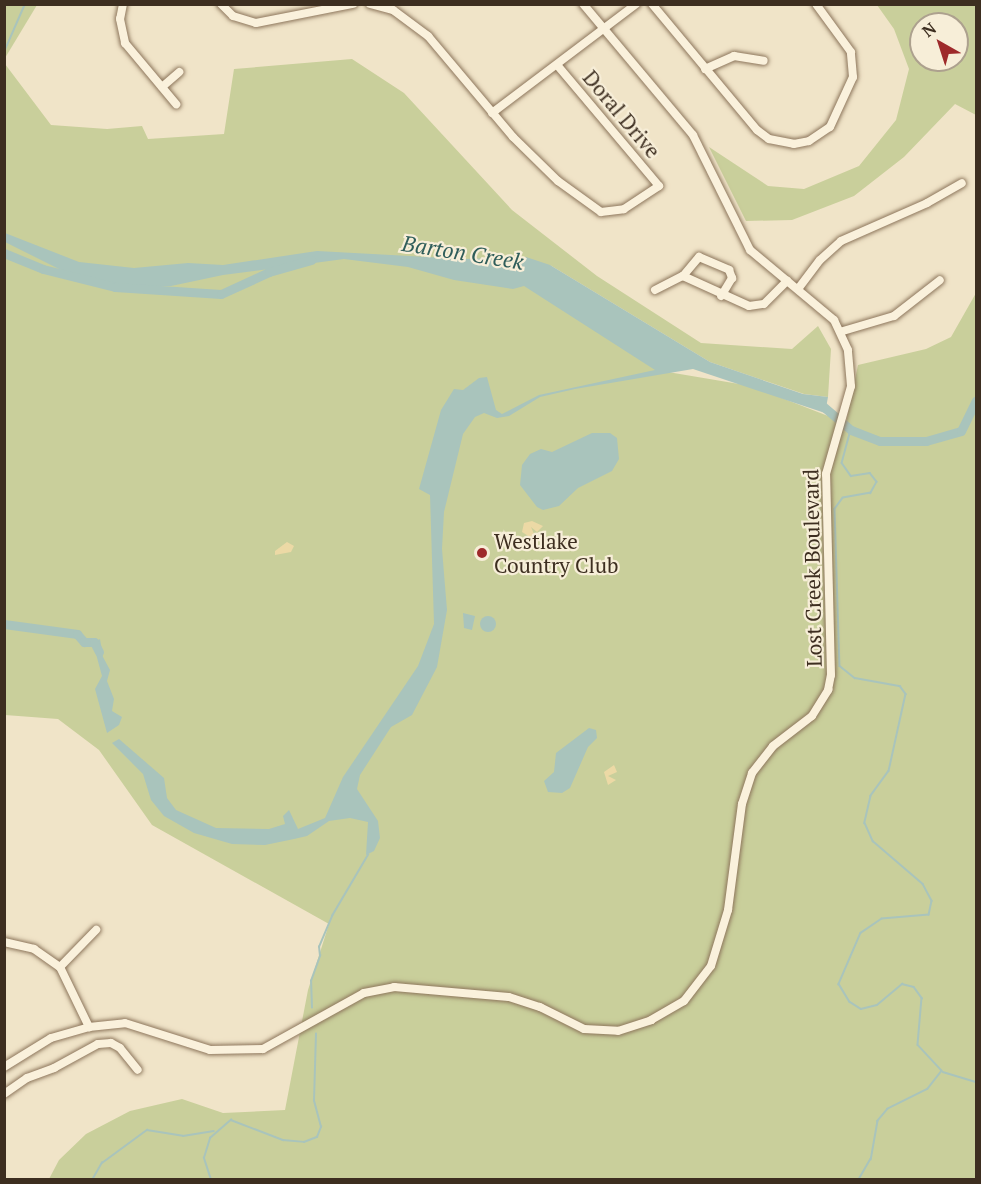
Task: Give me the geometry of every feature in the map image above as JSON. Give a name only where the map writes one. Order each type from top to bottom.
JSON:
[{"type":"street","points":[[123,4],[120,19],[125,43],[176,104]]},
{"type":"street","points":[[221,4],[233,16],[256,23],[353,4]]},
{"type":"street","points":[[370,4],[393,10],[416,25],[492,113],[557,65],[602,27],[636,4]]},
{"type":"street","points":[[583,4],[693,135],[750,250],[798,289],[843,332],[894,315],[940,280]]},
{"type":"street","points":[[652,4],[757,130],[769,139],[794,144],[809,141],[837,117],[853,77],[850,52],[816,4]]},
{"type":"street","points":[[705,69],[734,56],[764,62]]},
{"type":"street","name":"Doral Drive","points":[[492,113],[540,165],[601,212],[624,209],[659,186],[557,65]]},
{"type":"street","points":[[162,87],[179,72]]},
{"type":"street","points":[[798,289],[820,260],[841,241],[927,203],[962,183]]},
{"type":"street","points":[[655,290],[683,276],[699,257],[729,270],[732,278],[722,296]]},
{"type":"street","points":[[683,276],[740,305],[757,306],[774,297],[787,281]]},
{"type":"street","name":"Lost Creek Boulevard","points":[[4,1067],[51,1038],[89,1027],[132,1024],[188,1045],[245,1051],[285,1039],[376,989],[423,989],[509,997],[540,1007],[584,1029],[607,1032],[633,1028],[684,1001],[703,980],[719,947],[730,902],[742,804],[752,773],[773,746],[812,716],[828,690],[831,655],[826,474],[850,386],[848,350],[843,332]]},
{"type":"street","points":[[60,967],[96,930]]},
{"type":"street","points":[[4,942],[34,949],[60,967],[89,1027]]},
{"type":"street","points":[[4,1094],[27,1077],[104,1043],[120,1048],[138,1070]]},
{"type":"green space","points":[[4,5],[37,5],[5,58]]},
{"type":"green space","points":[[877,5],[976,5],[976,115],[955,104],[904,157],[854,196],[792,220],[746,221],[709,147],[768,186],[804,189],[859,166],[896,120],[909,69],[894,29]]},
{"type":"green space","points":[[352,59],[404,93],[512,210],[597,276],[701,343],[792,349],[818,326],[831,349],[828,397],[804,394],[710,362],[550,265],[656,370],[751,386],[846,423],[858,365],[926,349],[951,337],[976,293],[976,1179],[49,1179],[59,1160],[86,1134],[130,1111],[182,1099],[223,1113],[285,1110],[308,990],[329,924],[152,825],[99,750],[58,719],[5,715],[5,64],[51,125],[107,129],[142,126],[148,139],[224,134],[234,69]]},
{"type":"sand","points":[[532,521],[543,526],[537,532],[531,527],[534,534],[530,537],[522,532],[524,523]]},
{"type":"sand","points":[[287,542],[294,546],[291,552],[275,555],[275,551]]},
{"type":"sand","points":[[614,765],[617,772],[608,776],[616,780],[608,785],[604,772]]},
{"type":"water","points":[[5,233],[79,262],[134,268],[188,263],[223,265],[317,251],[465,259],[526,257],[550,265],[710,362],[803,394],[828,397],[825,413],[693,369],[540,397],[509,416],[497,418],[484,413],[475,417],[463,434],[444,512],[442,549],[447,610],[437,667],[412,715],[391,727],[360,775],[357,789],[378,821],[380,838],[374,851],[366,855],[368,822],[350,818],[329,821],[307,836],[294,839],[265,845],[232,844],[194,833],[164,816],[151,800],[143,774],[112,743],[119,739],[164,778],[167,798],[176,810],[216,828],[269,829],[285,824],[283,816],[289,810],[298,829],[325,818],[343,777],[418,666],[434,624],[430,495],[419,489],[441,410],[454,389],[463,390],[479,378],[487,377],[496,410],[502,414],[539,395],[655,370],[524,286],[513,289],[454,280],[408,267],[344,259],[223,275],[171,286],[119,287],[67,273],[5,242]]},
{"type":"water","points":[[592,433],[610,433],[617,438],[619,459],[612,471],[578,488],[559,506],[543,510],[537,507],[520,485],[522,465],[530,454],[541,449],[552,452]]},
{"type":"water","points":[[463,613],[475,616],[472,630],[464,628]]},
{"type":"water","points":[[488,616],[496,624],[488,632],[480,624]]},
{"type":"water","points":[[100,639],[103,657],[110,670],[107,681],[114,699],[112,711],[122,717],[119,725],[107,733],[95,689],[102,676],[93,643]]},
{"type":"water","points":[[589,728],[596,730],[597,738],[588,747],[570,788],[562,793],[548,792],[544,781],[554,772],[556,753]]},
{"type":"waterway","points":[[4,52],[25,4]]},
{"type":"waterway","name":"Barton Creek","points":[[4,253],[43,269],[115,287],[221,294],[269,272],[311,260]]},
{"type":"waterway","name":"Barton Creek","points":[[818,402],[851,430],[880,441],[926,441],[961,431],[976,400]]},
{"type":"waterway","points":[[851,430],[842,463],[851,476],[870,473],[877,482],[871,493],[843,498],[835,509],[840,666],[855,678],[900,686],[906,694],[889,771],[871,796],[865,823],[873,841],[923,884],[932,901],[929,915],[882,919],[861,933],[839,984],[850,1002],[861,1009],[877,1005],[902,984],[914,987],[922,998],[918,1045],[942,1071],[928,1089],[888,1109],[878,1121],[871,1159],[859,1180]]},
{"type":"waterway","points":[[4,624],[77,634],[84,642],[94,642],[99,652]]},
{"type":"waterway","points":[[312,1008],[311,981],[320,956],[319,947],[332,916],[368,855]]},
{"type":"waterway","points":[[211,1180],[204,1158],[210,1138],[231,1120],[283,1140],[304,1142],[317,1137],[321,1127],[314,1101],[316,1034]]},
{"type":"waterway","points":[[943,1072],[976,1082]]},
{"type":"waterway","points":[[92,1180],[102,1163],[147,1130],[183,1136],[214,1131]]},
{"type":"place","name":"Westlake Country Club","points":[[482,553]]}]
